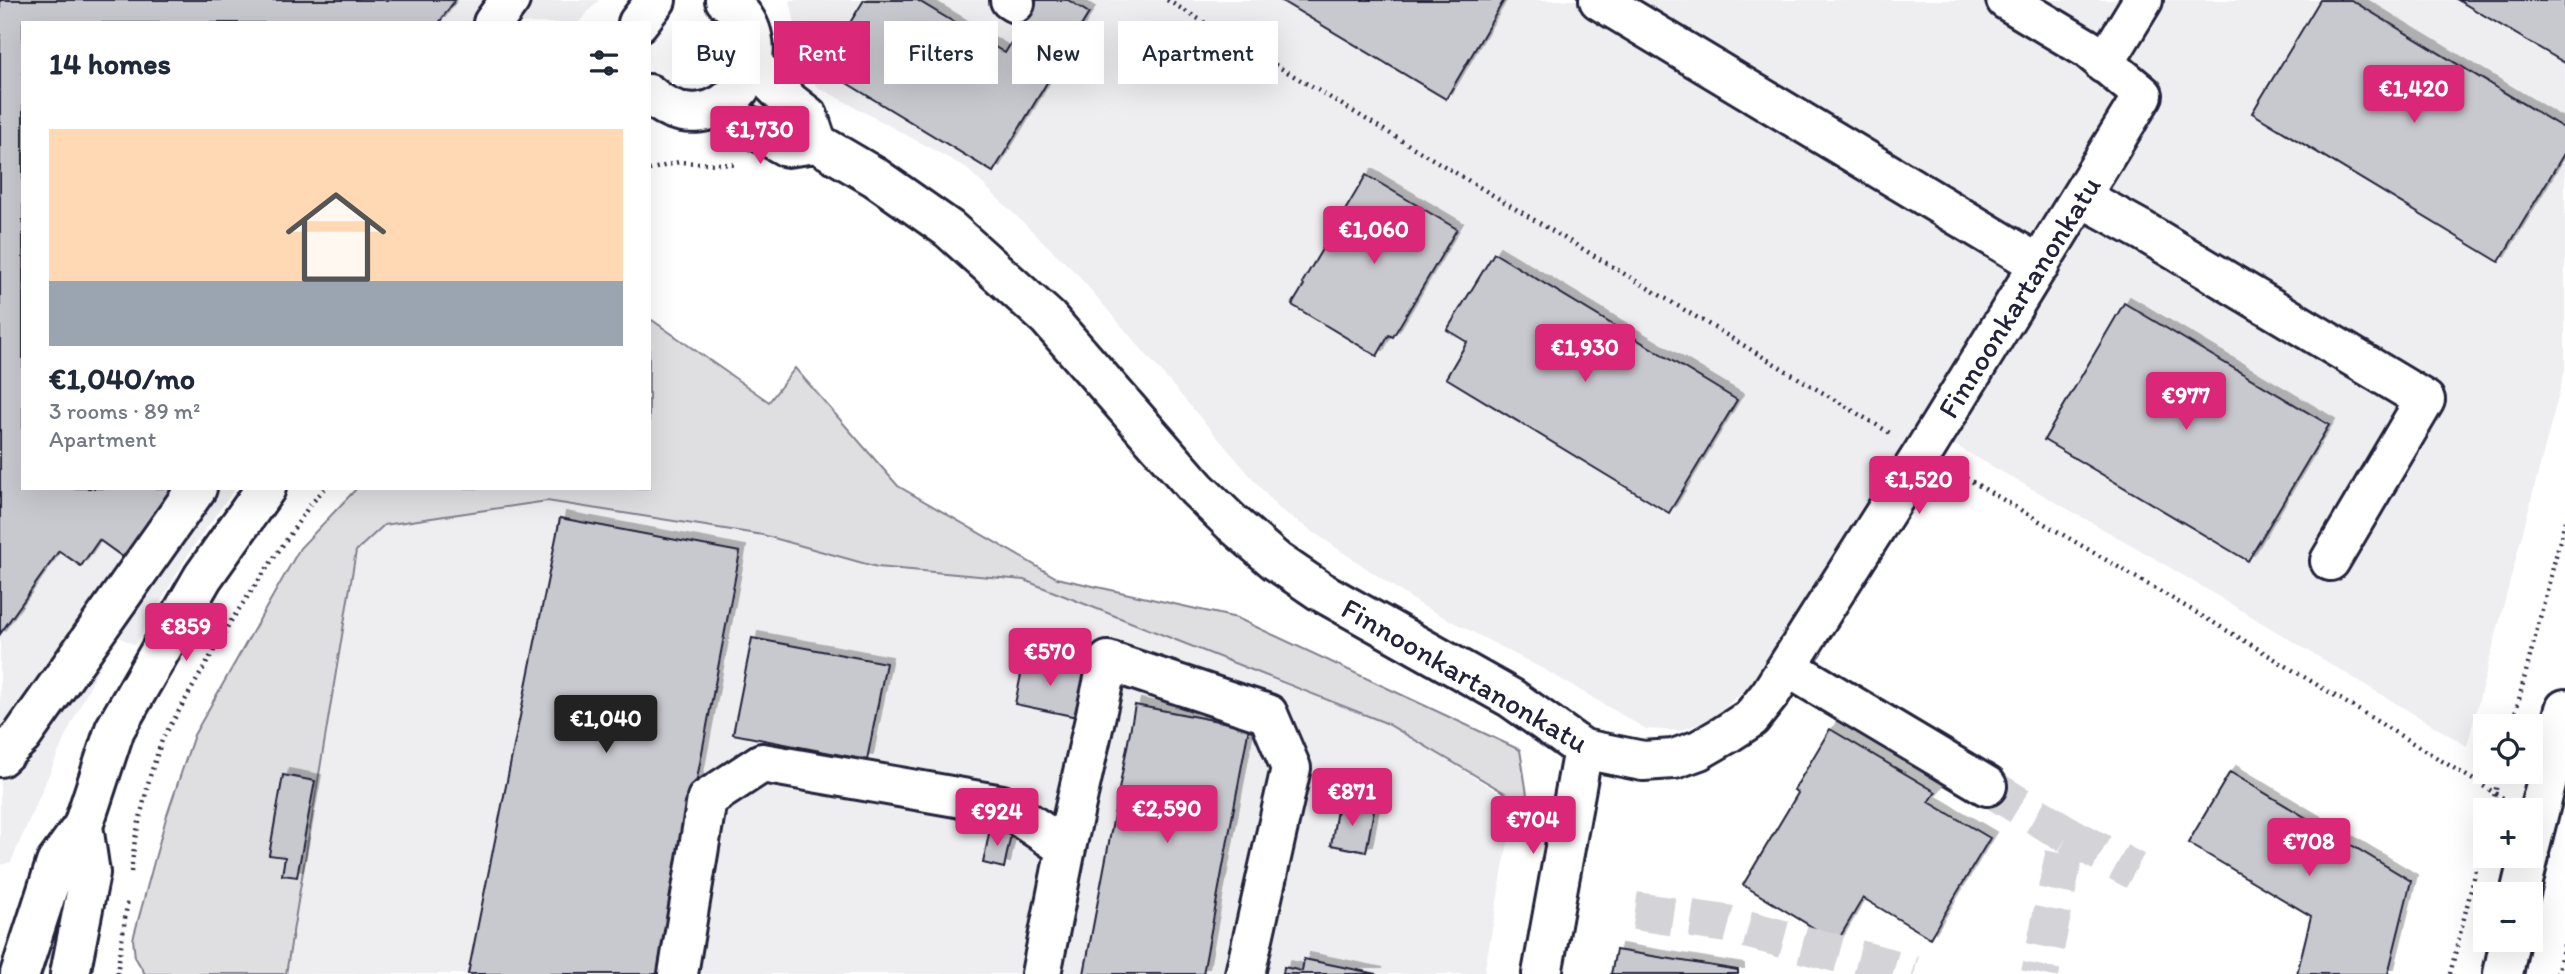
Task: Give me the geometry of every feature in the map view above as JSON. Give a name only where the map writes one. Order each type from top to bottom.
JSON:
[{"type":"street","points":[[494,21],[510,0]]},
{"type":"street","points":[[639,21],[654,0]]},
{"type":"street","points":[[1599,0],[2040,265]]},
{"type":"street","points":[[2006,0],[2088,50],[2104,64],[2143,0]]},
{"type":"street","points":[[731,2],[745,21]]},
{"type":"street","name":"Finnoonkartanonkatu","points":[[817,143],[875,177],[939,222],[992,265],[1048,318],[1197,489],[1276,561],[1320,591],[1511,698],[1583,749],[1643,761],[1674,759],[1699,750],[1751,718],[1789,668],[2143,95],[2104,64]]},
{"type":"street","points":[[718,108],[787,147],[817,143],[808,116],[760,72]]},
{"type":"street","points":[[654,105],[688,113],[703,113],[730,101],[744,84]]},
{"type":"street","points":[[2081,197],[2143,231],[2425,400],[2330,561]]},
{"type":"street","points":[[0,757],[22,736],[196,490]]},
{"type":"street","points":[[20,974],[56,863],[83,826],[115,729],[203,577],[264,490]]},
{"type":"street","points":[[1041,974],[1108,661],[1268,714],[1291,768],[1245,974]]},
{"type":"street","points":[[1789,668],[1987,786]]},
{"type":"street","points":[[2542,798],[2565,709]]},
{"type":"street","points":[[1542,974],[1583,749]]},
{"type":"street","points":[[678,974],[707,799],[762,763],[1002,806],[1066,848]]},
{"type":"street","points":[[70,974],[90,873],[83,826]]},
{"type":"street","points":[[2503,974],[2508,952]]},
{"type":"path","points":[[1167,0],[2504,798]]},
{"type":"path","points":[[651,169],[679,162],[740,165],[746,159]]},
{"type":"path","points":[[130,878],[135,839],[150,776],[162,740],[231,621],[310,505],[323,490]]},
{"type":"path","points":[[2515,714],[2565,521]]},
{"type":"path","points":[[2494,798],[2497,784]]},
{"type":"path","points":[[2450,974],[2476,868]]},
{"type":"path","points":[[117,974],[129,891]]},
{"type":"path","points":[[2557,974],[2565,941]]},
{"type":"shaded area","points":[[0,0],[599,0],[580,21],[21,21],[21,490],[234,490],[191,550],[135,645],[115,635],[67,733],[11,862],[0,865]]},
{"type":"shaded area","points":[[790,0],[2565,0],[2565,370],[2475,714],[2473,714],[2467,746],[2149,555],[1928,430],[1753,682],[1712,719],[1679,731],[1646,729],[1547,671],[1419,604],[1278,508],[1076,273],[965,167],[816,86],[815,84],[870,84],[870,21],[794,21]]},
{"type":"shaded area","points":[[651,321],[769,402],[795,368],[898,486],[1057,578],[1237,618],[1520,750],[1529,807],[1386,723],[1024,580],[877,567],[763,535],[547,501],[384,525],[356,551],[286,974],[145,974],[135,957],[133,939],[166,818],[194,735],[300,548],[355,490],[651,490]]},
{"type":"shaded area","points":[[547,501],[763,535],[877,567],[1024,580],[1386,723],[1529,811],[1510,830],[1484,974],[286,974],[356,551],[384,525]]},
{"type":"building","points":[[0,0],[455,0],[440,21],[21,21],[21,490],[176,490],[127,560],[99,540],[81,566],[59,551],[0,634]]},
{"type":"building","points":[[864,0],[917,0],[952,21],[884,21],[884,84],[998,84],[998,49],[1005,53],[1012,41],[1012,84],[1046,84],[993,172],[848,84],[870,84],[870,21],[851,21]]},
{"type":"building","points":[[1037,0],[1068,0],[1089,13],[1084,21],[1024,21]]},
{"type":"building","points":[[1280,0],[1504,0],[1446,99]]},
{"type":"building","points":[[2320,0],[2351,0],[2565,129],[2565,152],[2499,262],[2252,113]]},
{"type":"building","points":[[2458,0],[2565,0],[2565,63]]},
{"type":"building","points":[[1366,175],[1457,229],[1393,337],[1389,335],[1377,356],[1292,305],[1304,285],[1302,283]]},
{"type":"building","points":[[1494,253],[1737,400],[1669,513],[1446,378],[1467,342],[1447,330]]},
{"type":"building","points":[[2124,303],[2329,425],[2248,561],[2044,440]]},
{"type":"building","points":[[560,518],[740,552],[660,974],[468,974]]},
{"type":"building","points":[[752,638],[886,663],[867,760],[733,734]]},
{"type":"building","points":[[1024,660],[1086,673],[1077,717],[1015,704]]},
{"type":"building","points":[[1135,705],[1249,727],[1203,974],[1084,974]]},
{"type":"building","points":[[1830,729],[1936,792],[1929,802],[1990,838],[1930,938],[1863,898],[1837,942],[1743,885],[1798,793],[1794,790]]},
{"type":"building","points":[[2230,772],[2411,881],[2388,974],[2297,974],[2311,916],[2188,843]]},
{"type":"building","points":[[283,775],[315,781],[297,877],[282,875],[285,857],[269,855]]},
{"type":"building","points":[[1338,804],[1374,810],[1366,852],[1331,845]]},
{"type":"building","points":[[990,829],[1011,834],[1004,868],[983,863]]},
{"type":"building","points":[[1616,950],[1738,970],[1738,974],[1611,974]]},
{"type":"building","points":[[1304,959],[1377,974],[1283,974],[1284,967],[1302,971]]},
{"type":"tunnel","points":[[1987,786],[2068,835],[2040,974]]},
{"type":"tunnel","points":[[2068,835],[2135,871]]},
{"type":"tunnel","points":[[1635,911],[1727,924],[1914,974]]}]
